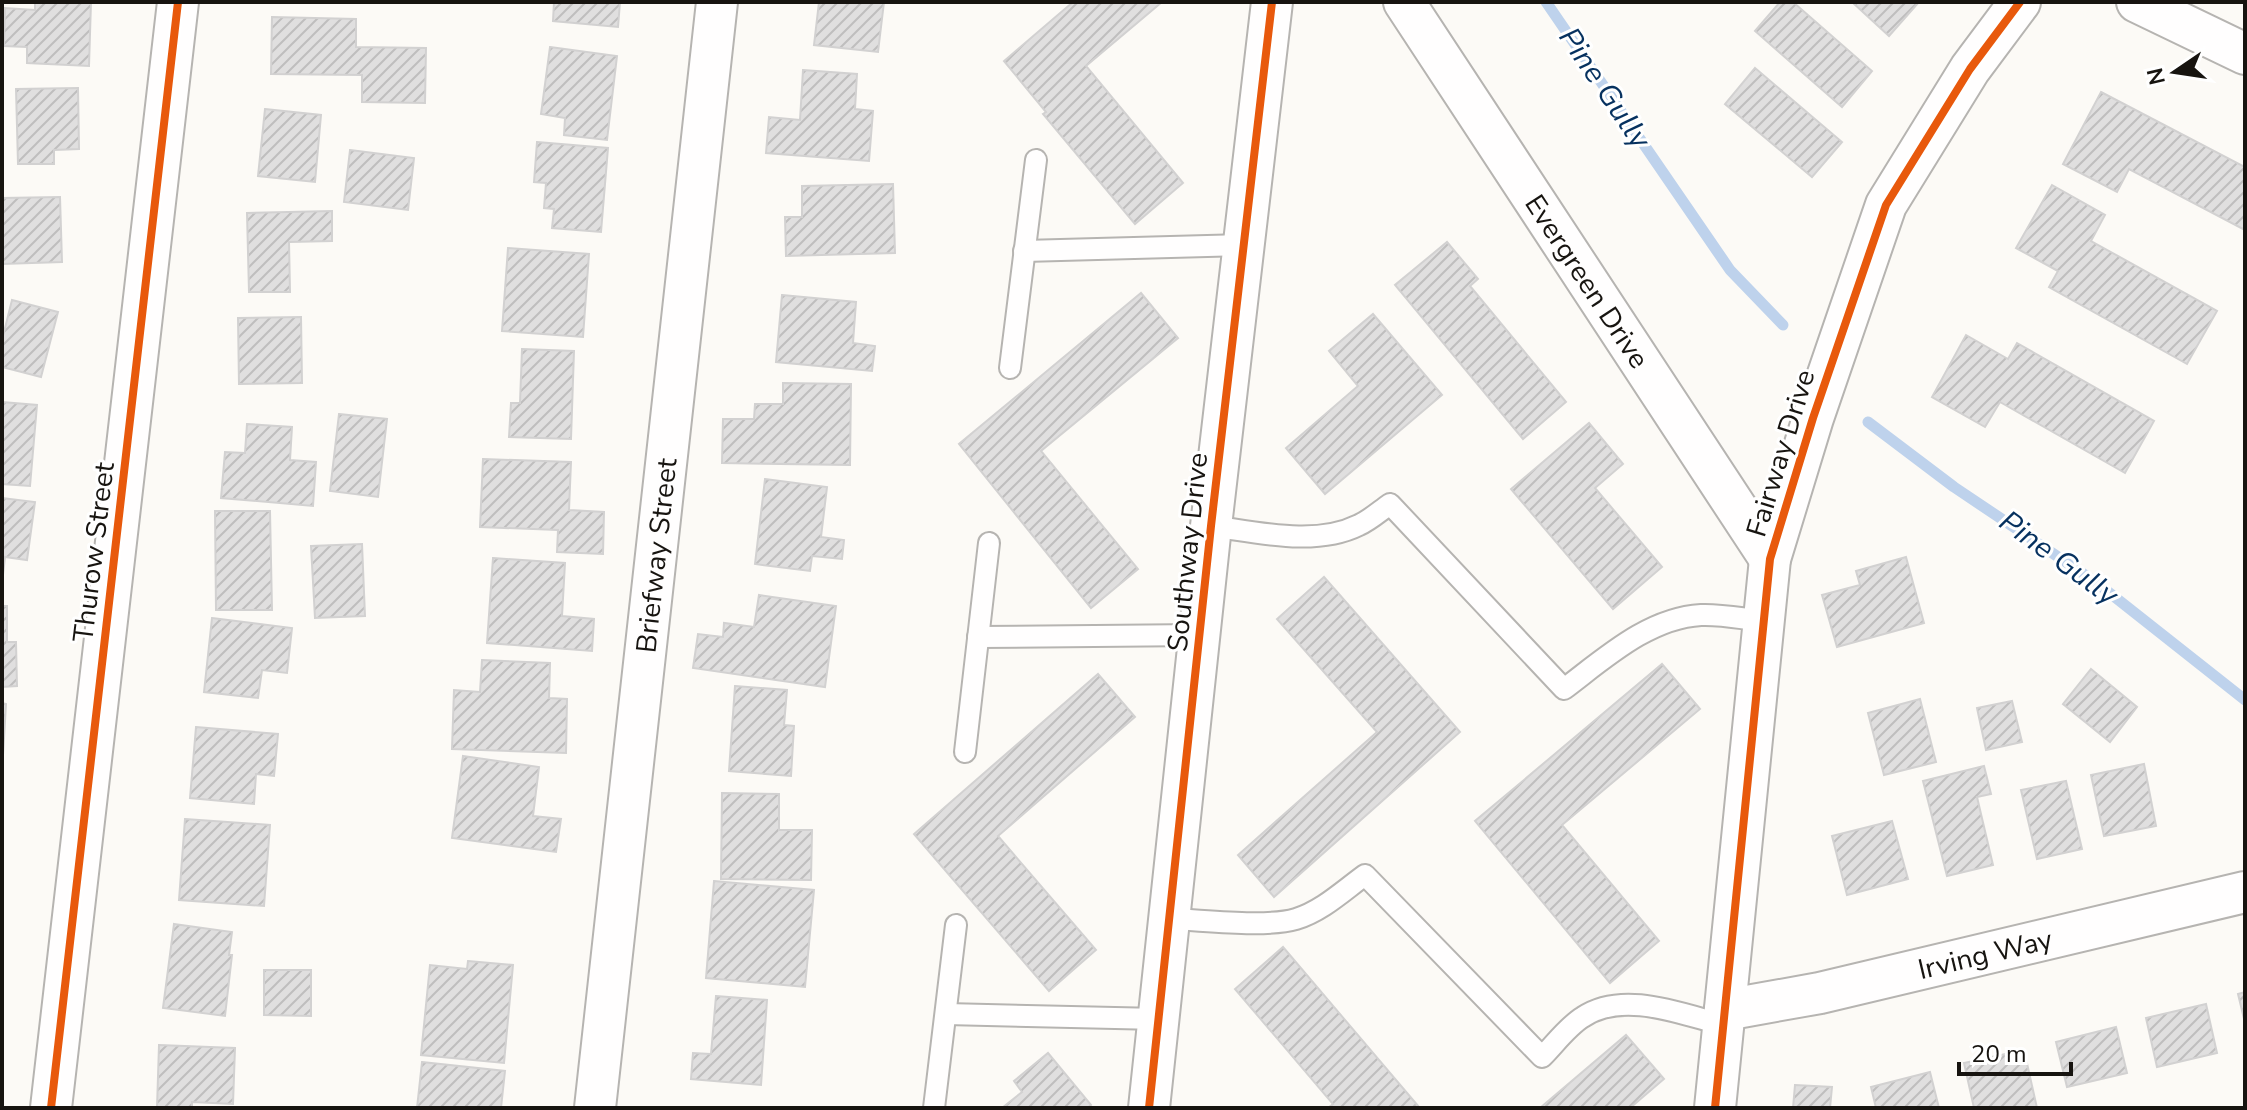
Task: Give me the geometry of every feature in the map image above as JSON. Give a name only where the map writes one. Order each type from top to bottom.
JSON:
[{"type":"street","name":"Thurow Street","points":[[51,1108],[178,2]]},
{"type":"street","name":"Briefway Street","points":[[595,1108],[717,2]]},
{"type":"street","name":"Southway Drive","points":[[1149,1108],[1211,526],[1272,2]]},
{"type":"street","name":"Evergreen Drive","points":[[1404,2],[1770,559]]},
{"type":"street","name":"Fairway Drive","points":[[1715,1108],[1770,559],[1813,418],[1886,205],[1970,69],[2020,2]]},
{"type":"street","points":[[2137,2],[2245,54]]},
{"type":"street","name":"Irving Way","points":[[1724,1018],[2245,892]]},
{"type":"lane","points":[[1010,368],[1036,160]]},
{"type":"lane","points":[[1024,251],[1244,245]]},
{"type":"lane","points":[[1211,526],[1292,536],[1330,534],[1358,526],[1390,504],[1564,689],[1625,644],[1665,622],[1701,615],[1764,621]]},
{"type":"lane","points":[[965,752],[989,543]]},
{"type":"lane","points":[[978,637],[1199,635]]},
{"type":"lane","points":[[1170,919],[1244,923],[1294,920],[1321,908],[1365,875],[1542,1057],[1582,1017],[1607,1006],[1653,1008],[1724,1018]]},
{"type":"lane","points":[[934,1108],[956,925]]},
{"type":"lane","points":[[946,1014],[1159,1019]]},
{"type":"building","points":[[35,2],[91,2],[89,66],[27,63],[27,47],[4,46],[5,8],[35,10]]},
{"type":"building","points":[[554,2],[620,2],[618,27],[553,21]]},
{"type":"building","points":[[819,2],[884,2],[878,52],[814,45]]},
{"type":"building","points":[[1073,2],[1162,2],[1086,66],[1183,183],[1135,224],[1043,114],[1046,112],[1004,61]]},
{"type":"building","points":[[1780,2],[1793,2],[1872,71],[1842,107],[1755,31]]},
{"type":"building","points":[[1852,2],[1919,2],[1889,36]]},
{"type":"building","points":[[272,17],[356,19],[356,47],[426,48],[425,103],[362,102],[362,75],[271,74]]},
{"type":"building","points":[[550,47],[617,56],[607,140],[564,135],[565,118],[541,114]]},
{"type":"building","points":[[1755,68],[1842,142],[1812,177],[1725,104]]},
{"type":"building","points":[[803,70],[857,74],[855,109],[873,111],[869,161],[766,153],[769,117],[800,120]]},
{"type":"building","points":[[78,88],[79,149],[54,150],[54,164],[18,164],[16,89]]},
{"type":"building","points":[[2101,92],[2245,167],[2245,230],[2129,169],[2117,192],[2063,164]]},
{"type":"building","points":[[265,109],[321,115],[315,182],[258,176]]},
{"type":"building","points":[[537,142],[608,148],[601,232],[552,228],[554,209],[544,208],[546,183],[534,182]]},
{"type":"building","points":[[350,150],[414,158],[408,210],[344,202]]},
{"type":"building","points":[[893,184],[895,253],[786,256],[785,217],[802,217],[802,186]]},
{"type":"building","points":[[2052,185],[2105,215],[2091,241],[2217,311],[2187,364],[2049,287],[2058,271],[2016,248]]},
{"type":"building","points":[[60,197],[62,262],[2,264],[2,198]]},
{"type":"building","points":[[332,211],[332,241],[289,242],[290,292],[249,292],[247,213]]},
{"type":"building","points":[[1447,242],[1478,279],[1470,286],[1566,402],[1523,439],[1395,285]]},
{"type":"building","points":[[508,248],[589,254],[583,337],[502,331]]},
{"type":"building","points":[[1141,293],[1178,338],[1041,451],[1138,569],[1091,608],[959,444]]},
{"type":"building","points":[[782,295],[856,302],[853,343],[875,346],[872,371],[776,362]]},
{"type":"building","points":[[12,300],[58,312],[41,377],[2,367],[2,340]]},
{"type":"building","points":[[1373,314],[1442,395],[1325,494],[1286,448],[1358,386],[1329,351]]},
{"type":"building","points":[[301,317],[302,383],[239,384],[238,318]]},
{"type":"building","points":[[1966,335],[2008,359],[2017,343],[2154,421],[2125,473],[2000,402],[1985,427],[1932,397]]},
{"type":"building","points":[[522,349],[574,351],[571,439],[509,437],[511,403],[520,403]]},
{"type":"building","points":[[783,383],[851,384],[850,465],[722,463],[723,419],[754,419],[755,404],[783,404]]},
{"type":"building","points":[[2,402],[37,405],[30,486],[2,484]]},
{"type":"building","points":[[339,414],[387,419],[378,497],[330,491]]},
{"type":"building","points":[[1589,423],[1623,464],[1595,488],[1662,567],[1613,609],[1511,489]]},
{"type":"building","points":[[247,424],[292,427],[290,460],[316,462],[313,506],[221,498],[225,452],[245,453]]},
{"type":"building","points":[[483,459],[571,462],[569,510],[604,512],[603,554],[557,552],[558,530],[480,527]]},
{"type":"building","points":[[765,479],[827,487],[821,537],[844,540],[842,559],[812,556],[810,571],[755,564]]},
{"type":"building","points":[[2,498],[35,502],[27,560],[5,557],[3,575]]},
{"type":"building","points":[[215,511],[270,511],[272,610],[216,610]]},
{"type":"building","points":[[362,544],[365,616],[315,618],[311,546]]},
{"type":"building","points":[[1906,557],[1924,623],[1837,647],[1822,595],[1860,585],[1856,571]]},
{"type":"building","points":[[493,558],[565,563],[562,616],[594,619],[592,651],[487,643]]},
{"type":"building","points":[[1324,577],[1460,732],[1274,897],[1238,855],[1377,732],[1277,619]]},
{"type":"building","points":[[759,595],[836,606],[825,687],[693,668],[698,634],[723,637],[724,623],[754,627]]},
{"type":"building","points":[[2,606],[7,606],[7,642],[16,642],[17,686],[2,687]]},
{"type":"building","points":[[212,618],[292,628],[287,673],[262,670],[258,698],[204,692]]},
{"type":"building","points":[[482,660],[550,663],[549,698],[567,699],[566,753],[452,749],[454,690],[480,692]]},
{"type":"building","points":[[1662,664],[1700,709],[1562,825],[1659,941],[1610,983],[1475,821]]},
{"type":"building","points":[[2091,669],[2137,707],[2110,742],[2063,704]]},
{"type":"building","points":[[1098,674],[1135,717],[998,836],[1096,950],[1049,991],[914,834]]},
{"type":"building","points":[[735,686],[787,690],[784,725],[794,726],[791,776],[729,771]]},
{"type":"building","points":[[1920,699],[1936,762],[1884,775],[1868,713]]},
{"type":"building","points":[[2012,701],[2022,742],[1986,750],[1977,708]]},
{"type":"building","points":[[2,703],[6,704],[2,772]]},
{"type":"building","points":[[196,727],[278,734],[274,776],[256,774],[254,804],[190,798]]},
{"type":"building","points":[[463,756],[539,767],[533,816],[561,819],[556,852],[452,838]]},
{"type":"building","points":[[2144,764],[2156,826],[2104,836],[2091,775]]},
{"type":"building","points":[[1984,766],[1991,794],[1977,797],[1993,865],[1947,876],[1923,781]]},
{"type":"building","points":[[2066,781],[2082,849],[2037,859],[2021,790]]},
{"type":"building","points":[[722,793],[779,794],[779,830],[812,830],[811,880],[721,879]]},
{"type":"building","points":[[185,819],[270,825],[264,906],[179,900]]},
{"type":"building","points":[[1892,821],[1908,879],[1847,895],[1832,836]]},
{"type":"building","points":[[714,881],[814,890],[805,987],[706,978]]},
{"type":"building","points":[[174,924],[232,932],[225,1016],[163,1008]]},
{"type":"building","points":[[1283,947],[1418,1108],[1328,1108],[1333,1104],[1235,989]]},
{"type":"building","points":[[468,961],[513,965],[504,1063],[421,1055],[430,965],[467,969]]},
{"type":"building","points":[[264,970],[311,970],[311,1016],[264,1015]]},
{"type":"building","points":[[2245,992],[2245,1023],[2238,994]]},
{"type":"building","points":[[716,996],[767,1000],[761,1085],[691,1079],[693,1053],[711,1054]]},
{"type":"building","points":[[2206,1004],[2217,1053],[2157,1067],[2146,1018]]},
{"type":"building","points":[[2116,1027],[2127,1073],[2067,1087],[2056,1042]]},
{"type":"building","points":[[1626,1035],[1664,1079],[1630,1108],[1540,1108]]},
{"type":"building","points":[[159,1045],[235,1048],[233,1104],[192,1102],[192,1108],[157,1108]]},
{"type":"building","points":[[2024,1050],[2037,1108],[1974,1108],[1964,1063]]},
{"type":"building","points":[[1048,1053],[1091,1105],[1088,1108],[1002,1108],[1022,1092],[1014,1081]]},
{"type":"building","points":[[422,1062],[505,1071],[501,1108],[417,1108]]},
{"type":"building","points":[[1930,1072],[1939,1108],[1876,1108],[1871,1087]]},
{"type":"building","points":[[1795,1085],[1832,1087],[1830,1108],[1793,1108]]},
{"type":"waterway","name":"Pine Gully","points":[[1546,2],[1730,270],[1783,325]]},
{"type":"waterway","name":"Pine Gully","points":[[1868,422],[1954,487],[2097,583],[2245,700]]},
{"type":"cycle path","points":[[51,1108],[178,2]]},
{"type":"cycle path","points":[[1149,1108],[1211,526],[1272,2]]},
{"type":"cycle path","points":[[1715,1108],[1770,559],[1813,418],[1886,205],[1970,69],[2020,2]]}]
